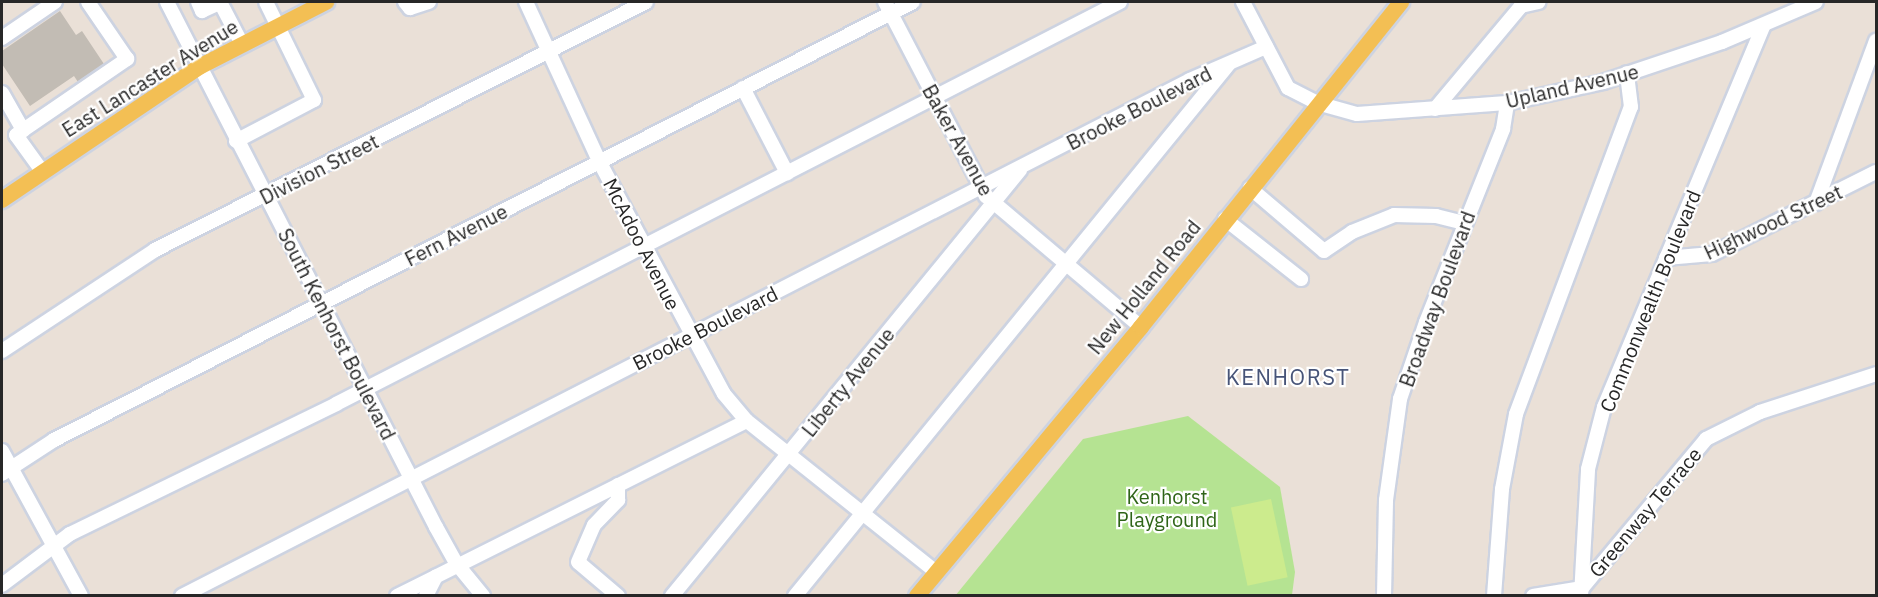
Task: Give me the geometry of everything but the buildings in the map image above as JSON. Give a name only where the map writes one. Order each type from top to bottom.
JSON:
[{"type":"main road","name":"East Lancaster Avenue","points":[[2,200],[199,67],[326,2]]},
{"type":"main road","name":"New Holland Road","points":[[917,596],[1141,327],[1317,103],[1401,2]]},
{"type":"street","points":[[2,38],[55,2]]},
{"type":"street","points":[[42,171],[16,135],[127,59],[88,2]]},
{"type":"street","name":"South Kenhorst Boulevard","points":[[167,2],[236,141],[456,563],[483,596]]},
{"type":"street","points":[[198,2],[202,11],[221,2],[242,44]]},
{"type":"street","points":[[236,141],[314,100],[266,2]]},
{"type":"street","points":[[405,2],[410,8],[429,2]]},
{"type":"street","name":"McAdoo Avenue","points":[[526,2],[551,50],[599,161],[690,336],[724,394],[747,421],[791,452],[936,572]]},
{"type":"street","name":"Division Street","points":[[2,351],[142,257],[645,2]]},
{"type":"street","name":"Fern Avenue","points":[[7,470],[64,435],[743,88],[888,7],[914,2]]},
{"type":"street","points":[[2,585],[56,545],[1120,2]]},
{"type":"street","name":"Upland Avenue","points":[[1243,2],[1288,88],[1317,103],[1357,114],[1507,103],[1665,63],[1764,25],[1795,6],[1816,2]]},
{"type":"street","points":[[1435,109],[1521,6],[1539,2]]},
{"type":"street","name":"Baker Avenue","points":[[888,7],[982,188],[993,204],[1141,327]]},
{"type":"street","name":"Commonwealth Boulevard","points":[[1582,593],[1586,490],[1592,451],[1604,407],[1764,25]]},
{"type":"street","points":[[1816,203],[1876,42]]},
{"type":"street","name":"Brooke Boulevard","points":[[182,596],[1023,166],[1230,62],[1266,47]]},
{"type":"street","name":"Brooke Boulevard","points":[[795,596],[1067,265],[1230,62]]},
{"type":"street","points":[[1494,596],[1502,489],[1516,414],[1631,107],[1628,73]]},
{"type":"street","points":[[743,88],[787,173]]},
{"type":"street","points":[[2,93],[23,130]]},
{"type":"street","name":"Broadway Boulevard","points":[[1384,596],[1387,489],[1400,399],[1465,223],[1503,129],[1507,103]]},
{"type":"street","name":"Liberty Avenue","points":[[672,596],[1023,166]]},
{"type":"street","name":"Highwood Street","points":[[1666,258],[1712,254],[1876,172]]},
{"type":"street","points":[[1250,188],[1324,251],[1352,232],[1394,215],[1436,216],[1465,223]]},
{"type":"street","points":[[1225,219],[1301,279]]},
{"type":"street","name":"Greenway Terrace","points":[[1582,593],[1706,439],[1761,412],[1876,374]]},
{"type":"street","points":[[397,596],[456,563],[747,421]]},
{"type":"street","points":[[2,451],[7,470],[56,545],[81,596]]},
{"type":"street","points":[[618,485],[618,500],[594,525],[578,562],[618,596]]},
{"type":"street","name":"Broadway Boulevard","points":[[1386,572],[1395,596]]},
{"type":"street","points":[[426,596],[436,576]]},
{"type":"street","points":[[1533,596],[1582,593]]},
{"type":"green space","name":"Kenhorst Playground","points":[[1188,416],[1280,487],[1295,572],[1292,595],[955,596],[1083,439]]},
{"type":"green space","points":[[1271,499],[1288,577],[1248,586],[1231,508]]},
{"type":"district","name":"KENHORST","points":[[1288,377]]}]
